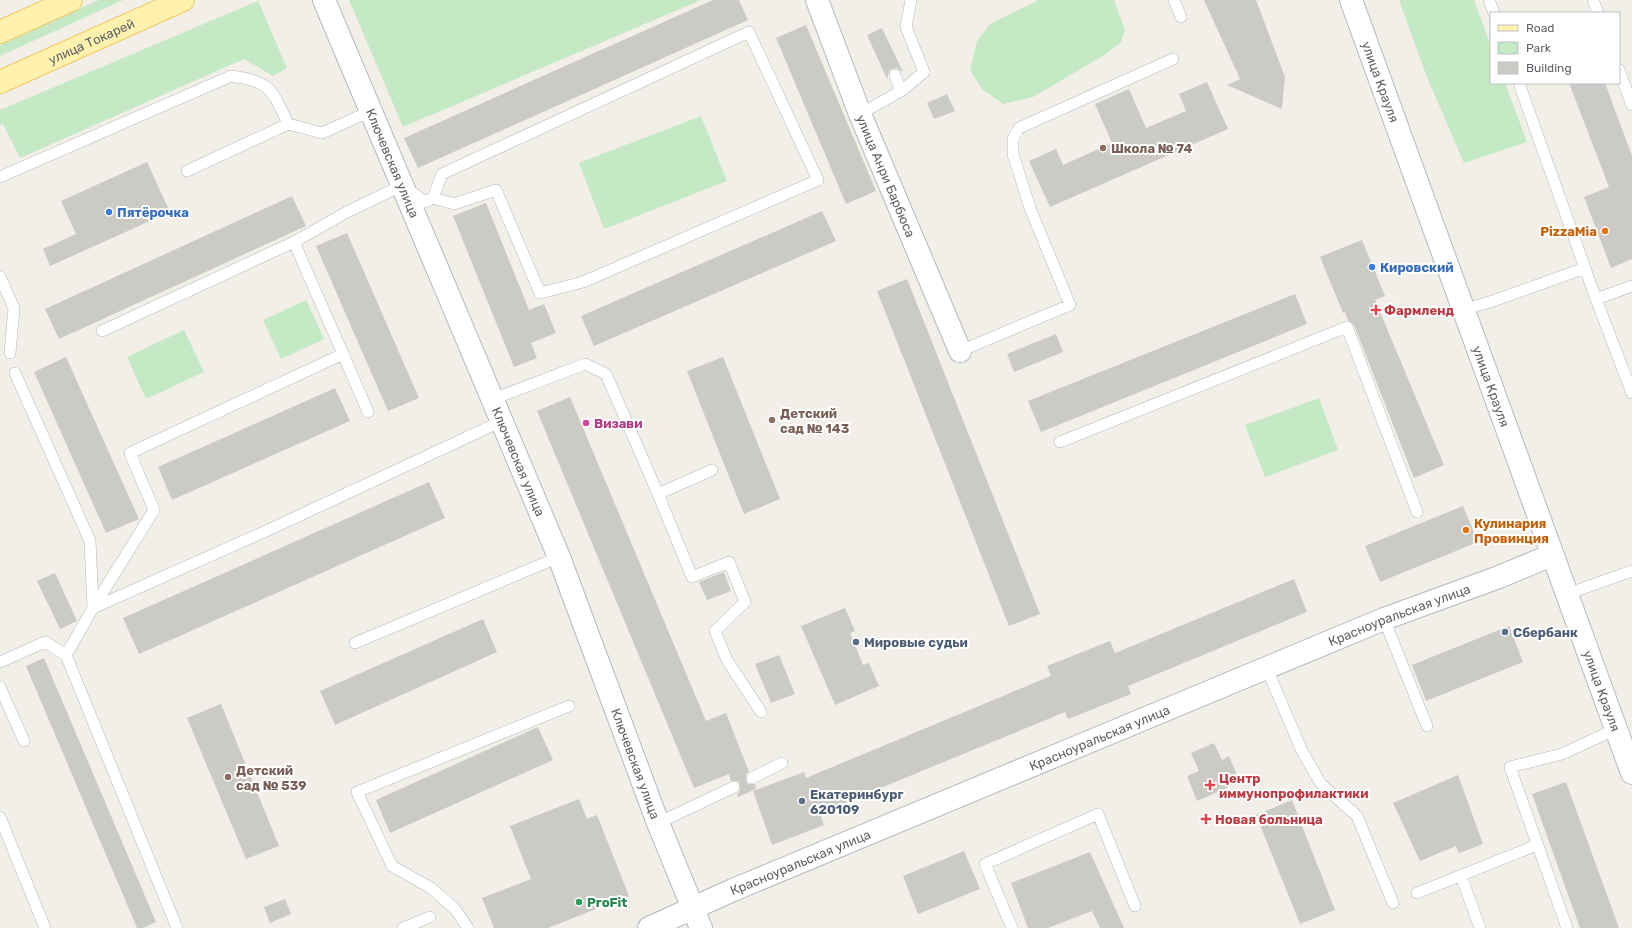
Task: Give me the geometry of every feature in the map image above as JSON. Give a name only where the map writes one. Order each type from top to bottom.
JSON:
[{"type":"main road","points":[[0,32],[71,0]]},
{"type":"main road","name":"улица Токарей","points":[[0,82],[183,0]]},
{"type":"street","name":"Ключевская улица","points":[[324,0],[559,556],[658,823],[697,919]]},
{"type":"street","name":"улица Анри Барбюса","points":[[817,0],[860,114],[960,350]]},
{"type":"street","name":"улица Крауля","points":[[1350,0],[1632,773]]},
{"type":"street","name":"Красноуральская улица","points":[[649,928],[697,919],[733,890],[1384,619],[1499,577],[1552,555]]},
{"type":"lane","points":[[860,114],[901,91],[924,72],[906,27],[911,0]]},
{"type":"lane","points":[[1174,0],[1181,17]]},
{"type":"lane","points":[[1489,0],[1494,12]]},
{"type":"lane","points":[[1593,0],[1598,12]]},
{"type":"lane","points":[[102,331],[294,242],[347,212],[403,185],[425,202],[433,198],[454,204],[496,190],[540,293],[583,282],[818,180],[749,32],[442,174],[433,198]]},
{"type":"lane","points":[[960,350],[1070,305],[1030,208],[1013,154],[1013,139],[1019,128],[1173,59]]},
{"type":"lane","points":[[1620,73],[1632,104]]},
{"type":"lane","points":[[895,75],[901,91]]},
{"type":"lane","points":[[0,177],[231,76],[251,79],[268,87],[288,124]]},
{"type":"lane","points":[[1519,84],[1596,299],[1632,393]]},
{"type":"lane","points":[[186,171],[288,124],[322,133],[371,111]]},
{"type":"lane","points":[[294,242],[368,412]]},
{"type":"lane","points":[[1463,309],[1487,303],[1585,268]]},
{"type":"lane","points":[[0,277],[14,308],[10,353]]},
{"type":"lane","points":[[1596,299],[1632,286]]},
{"type":"lane","points":[[1060,442],[1347,327],[1417,512]]},
{"type":"lane","points":[[66,655],[93,608],[154,510],[130,453],[343,354]]},
{"type":"lane","points":[[492,398],[585,364],[606,374],[692,577],[729,562],[745,602],[715,631],[727,660],[761,712]]},
{"type":"lane","points":[[15,373],[90,541],[93,608]]},
{"type":"lane","points":[[93,608],[264,532],[502,421]]},
{"type":"lane","points":[[658,494],[712,470]]},
{"type":"lane","points":[[355,643],[559,556]]},
{"type":"lane","points":[[1567,594],[1632,571]]},
{"type":"lane","points":[[1384,619],[1427,726]]},
{"type":"lane","points":[[0,662],[45,642],[66,655],[177,928]]},
{"type":"lane","points":[[1267,668],[1302,751],[1321,784],[1356,816],[1393,903]]},
{"type":"lane","points":[[0,687],[24,741]]},
{"type":"lane","points":[[468,928],[455,909],[432,888],[392,866],[357,792],[569,706]]},
{"type":"lane","points":[[1567,928],[1510,767],[1562,754],[1616,729]]},
{"type":"lane","points":[[752,778],[782,763]]},
{"type":"lane","points":[[658,823],[734,787]]},
{"type":"lane","points":[[1012,928],[985,864],[1098,814],[1135,906]]},
{"type":"lane","points":[[0,817],[45,928]]},
{"type":"lane","points":[[1417,893],[1537,845]]},
{"type":"lane","points":[[1461,876],[1480,928]]},
{"type":"lane","points":[[403,928],[430,917]]},
{"type":"green space","points":[[99,0],[123,0],[0,56],[0,45]]},
{"type":"green space","points":[[349,0],[701,0],[403,127]]},
{"type":"green space","points":[[1039,0],[1114,0],[1125,30],[1121,42],[1106,54],[1033,97],[1003,104],[982,89],[970,70],[977,41],[990,24]]},
{"type":"green space","points":[[1399,0],[1474,0],[1490,43],[1490,84],[1505,84],[1527,142],[1464,163],[1427,77]]},
{"type":"green space","points":[[258,1],[287,68],[273,76],[244,59],[20,158],[3,124],[0,125],[0,110]]},
{"type":"green space","points":[[701,116],[727,181],[604,229],[579,163]]},
{"type":"green space","points":[[306,300],[324,339],[281,359],[263,320]]},
{"type":"green space","points":[[184,330],[204,372],[146,399],[127,357]]},
{"type":"green space","points":[[1319,398],[1338,450],[1265,477],[1245,425]]},
{"type":"building","points":[[713,0],[739,0],[748,20],[418,168],[404,138]]},
{"type":"building","points":[[1204,0],[1256,0],[1285,77],[1282,109],[1227,85],[1240,79]]},
{"type":"building","points":[[806,25],[876,191],[846,204],[776,38]]},
{"type":"building","points":[[882,28],[903,72],[897,68],[892,69],[889,71],[887,79],[867,35]]},
{"type":"building","points":[[1207,82],[1228,129],[1050,207],[1029,161],[1056,149],[1063,165],[1112,143],[1095,104],[1129,89],[1146,128],[1186,111],[1179,94]]},
{"type":"building","points":[[1569,84],[1605,84],[1632,156],[1632,259],[1611,268],[1584,197],[1609,187]]},
{"type":"building","points":[[947,94],[955,111],[934,119],[927,103]]},
{"type":"building","points":[[147,162],[170,212],[50,266],[43,249],[76,234],[61,201]]},
{"type":"building","points":[[292,196],[306,226],[59,339],[45,309]]},
{"type":"building","points":[[486,203],[529,310],[544,304],[556,333],[531,343],[537,358],[514,367],[453,216]]},
{"type":"building","points":[[822,211],[836,241],[594,346],[581,316]]},
{"type":"building","points":[[347,233],[419,398],[388,411],[316,246]]},
{"type":"building","points":[[1362,240],[1385,296],[1375,300],[1444,465],[1414,478],[1354,325],[1348,320],[1345,312],[1343,313],[1320,257]]},
{"type":"building","points":[[907,279],[1040,614],[1009,626],[877,291]]},
{"type":"building","points":[[1295,294],[1307,324],[1041,432],[1028,401]]},
{"type":"building","points":[[1056,334],[1063,352],[1014,372],[1007,354]]},
{"type":"building","points":[[66,357],[139,519],[106,533],[34,372]]},
{"type":"building","points":[[723,357],[780,499],[744,514],[687,371]]},
{"type":"building","points":[[335,388],[350,421],[172,500],[158,467]]},
{"type":"building","points":[[570,397],[706,721],[726,713],[749,772],[746,774],[746,781],[748,784],[755,784],[756,789],[738,797],[737,794],[740,791],[740,784],[738,781],[731,781],[729,774],[694,788],[537,411]]},
{"type":"building","points":[[429,482],[445,518],[139,654],[123,618]]},
{"type":"building","points":[[1463,506],[1478,542],[1380,582],[1365,546]]},
{"type":"building","points":[[724,572],[731,591],[707,600],[699,582]]},
{"type":"building","points":[[55,573],[77,621],[60,629],[37,581]]},
{"type":"building","points":[[1294,579],[1307,612],[1128,686],[1131,694],[1068,719],[1065,712],[820,813],[824,825],[772,845],[753,791],[804,772],[806,778],[1051,676],[1047,666],[1110,641],[1115,653]]},
{"type":"building","points":[[845,608],[855,631],[850,633],[863,665],[869,663],[879,686],[835,705],[801,626]]},
{"type":"building","points":[[483,619],[497,652],[335,725],[320,691]]},
{"type":"building","points":[[1509,626],[1523,662],[1426,701],[1412,665]]},
{"type":"building","points":[[779,655],[795,694],[771,703],[755,664]]},
{"type":"building","points":[[44,658],[156,922],[143,928],[137,928],[26,666]]},
{"type":"building","points":[[221,704],[279,846],[246,859],[187,718]]},
{"type":"building","points":[[538,727],[553,760],[390,833],[376,800]]},
{"type":"building","points":[[1214,743],[1222,760],[1229,756],[1240,782],[1197,801],[1187,776],[1199,771],[1191,753]]},
{"type":"building","points":[[1458,775],[1483,844],[1459,853],[1456,846],[1420,861],[1393,803]]},
{"type":"building","points":[[1566,782],[1619,928],[1580,928],[1532,794]]},
{"type":"building","points":[[579,799],[587,819],[597,815],[629,896],[548,928],[494,928],[482,898],[531,879],[510,826]]},
{"type":"building","points":[[1292,800],[1335,910],[1300,924],[1256,815]]},
{"type":"building","points":[[964,851],[980,889],[918,914],[903,876]]},
{"type":"building","points":[[1090,852],[1124,928],[1100,928],[1092,911],[1048,928],[1028,928],[1011,883]]},
{"type":"building","points":[[285,899],[291,914],[270,923],[264,907]]},
{"type":"place","name":"Школа № 74","points":[[1103,148]]},
{"type":"place","name":"Пятёрочка","points":[[109,212]]},
{"type":"place","name":"PizzaMia","points":[[1605,231]]},
{"type":"place","name":"Кировский","points":[[1372,267]]},
{"type":"place","name":"Фармленд","points":[[1376,310]]},
{"type":"place","name":"Детский сад № 143","points":[[772,420]]},
{"type":"place","name":"Визави","points":[[586,423]]},
{"type":"place","name":"Кулинария Провинция","points":[[1466,530]]},
{"type":"place","name":"Сбербанк","points":[[1505,632]]},
{"type":"place","name":"Мировые судьи","points":[[856,642]]},
{"type":"place","name":"Детский сад № 539","points":[[228,777]]},
{"type":"place","name":"Центр иммунопрофилактики","points":[[1210,785]]},
{"type":"place","name":"Екатеринбург 620109","points":[[802,801]]},
{"type":"place","name":"Новая больница","points":[[1206,819]]},
{"type":"place","name":"ProFit","points":[[579,902]]}]
